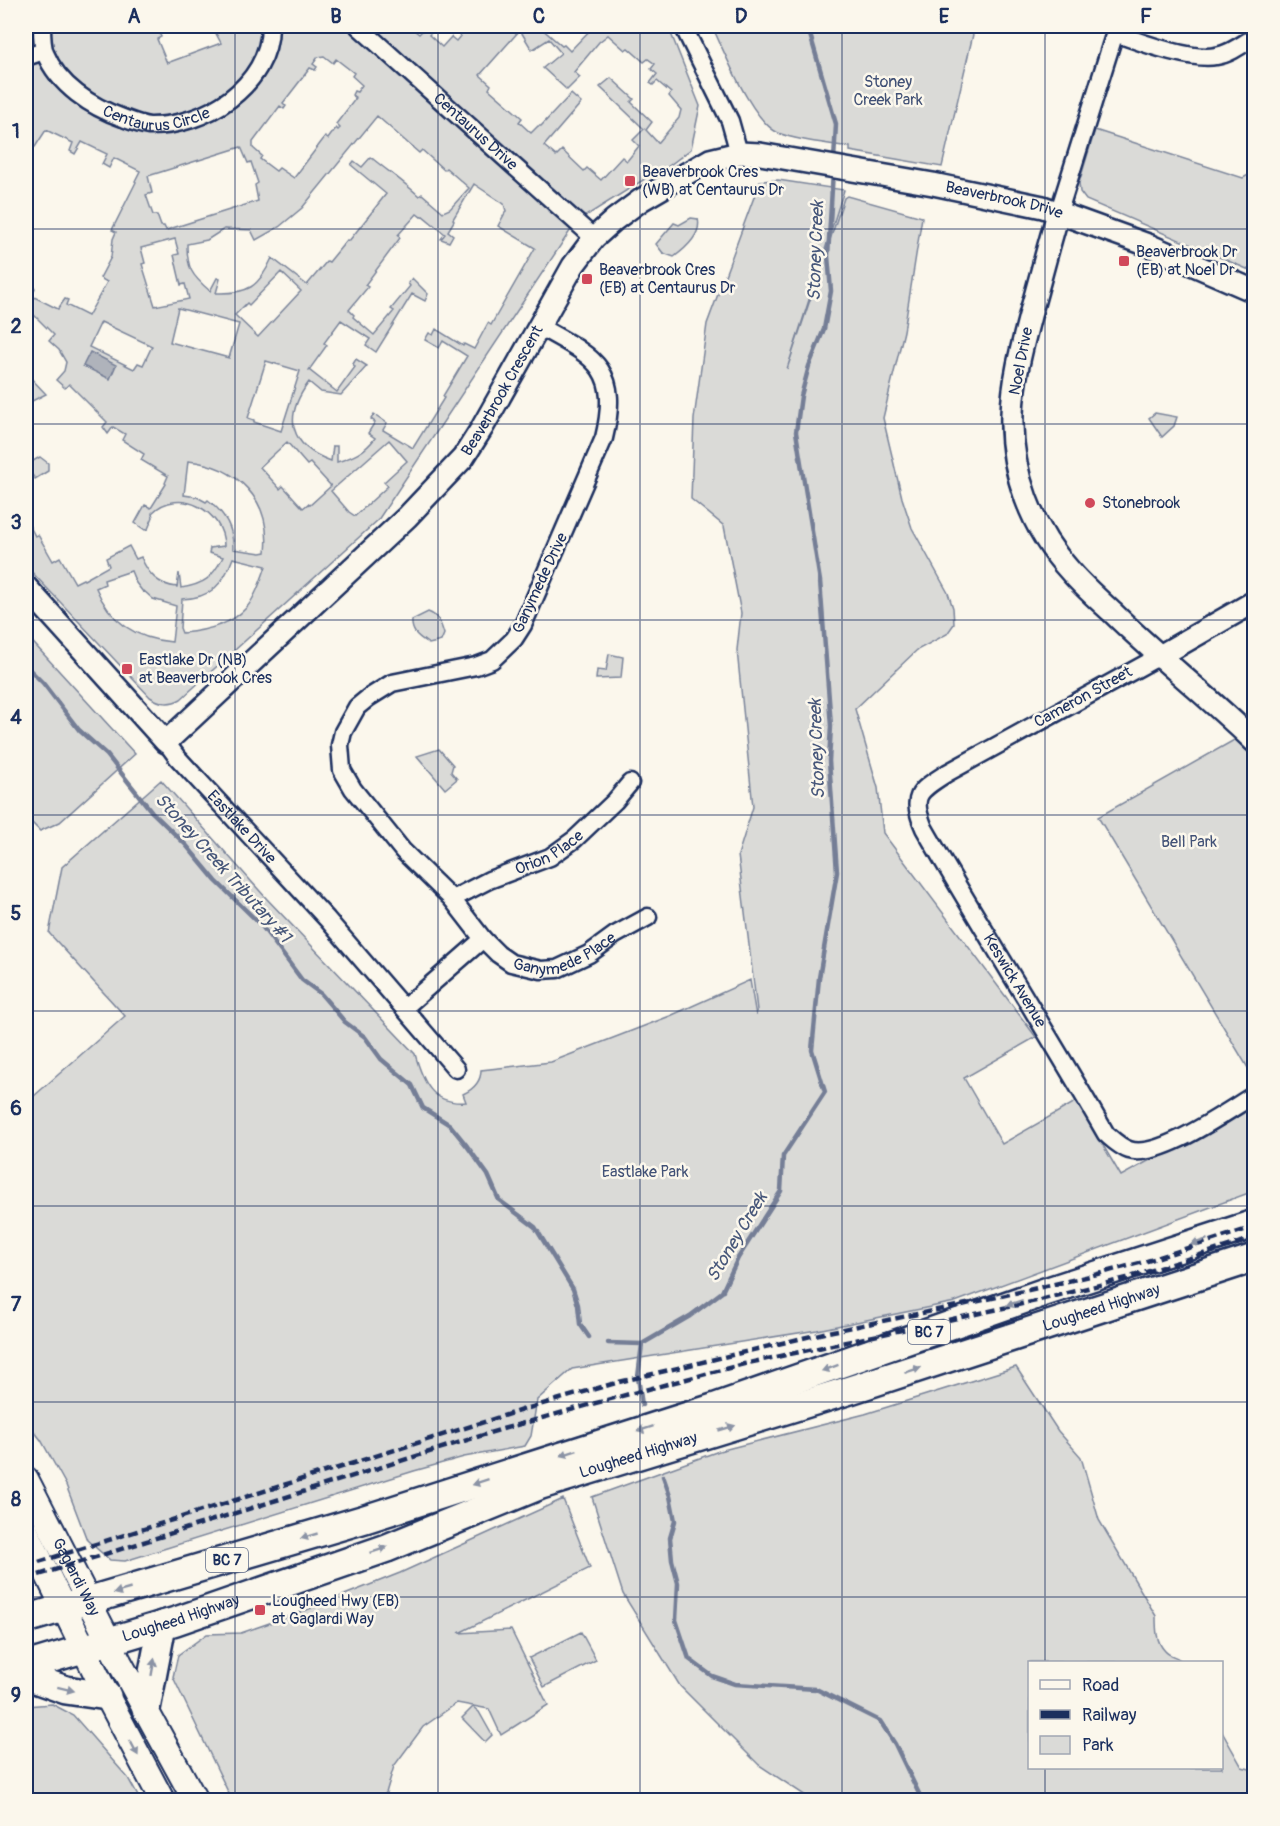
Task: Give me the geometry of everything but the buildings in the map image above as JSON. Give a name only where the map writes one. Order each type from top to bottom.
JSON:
[{"type":"main road","name":"Lougheed Highway","points":[[607,1453],[819,1372],[1045,1292],[1254,1224]]},
{"type":"main road","name":"Lougheed Highway","points":[[26,1619],[365,1520],[537,1475],[607,1453],[847,1391],[1254,1258]]},
{"type":"main road","name":"Lougheed Highway","points":[[26,1666],[162,1626],[387,1548],[537,1475]]},
{"type":"main road","name":"Gaglardi Way","points":[[26,1479],[88,1600],[107,1696],[162,1800]]},
{"type":"main road","name":"Gaglardi Way","points":[[26,1531],[62,1607],[96,1644],[146,1708],[195,1800]]},
{"type":"main road","points":[[146,1708],[162,1626]]},
{"type":"main road","points":[[26,1676],[66,1690],[107,1696]]},
{"type":"street","name":"Centaurus Circle","points":[[42,26],[44,51],[56,72],[72,89],[107,113],[147,126],[183,122],[212,111],[246,85],[262,61],[270,26]]},
{"type":"street","name":"Centaurus Drive","points":[[358,26],[594,238]]},
{"type":"street","points":[[683,26],[730,121],[739,153]]},
{"type":"street","points":[[1116,29],[1201,57],[1224,54],[1254,37]]},
{"type":"street","name":"Noel Drive","points":[[1116,29],[1059,211],[1019,358],[1014,393],[1013,436],[1020,481],[1037,523],[1050,547],[1070,572],[1158,657],[1254,741]]},
{"type":"street","points":[[26,57],[44,51]]},
{"type":"street","name":"Beaverbrook Crescent","points":[[166,742],[407,517],[463,458],[573,266],[594,238],[614,219],[662,186],[702,164],[739,153]]},
{"type":"street","name":"Beaverbrook Drive","points":[[739,153],[847,168],[1059,211],[1148,245],[1254,291]]},
{"type":"street","name":"Ganymede Drive","points":[[483,939],[452,899],[403,851],[353,789],[342,770],[340,745],[349,718],[357,707],[377,690],[392,683],[476,666],[492,660],[514,639],[523,625],[604,438],[610,415],[605,378],[597,363],[574,346],[538,326]]},
{"type":"street","name":"Eastlake Drive","points":[[26,587],[327,919],[456,1070]]},
{"type":"street","name":"Cameron Street","points":[[917,800],[925,787],[947,773],[1254,602]]},
{"type":"street","name":"Orion Place","points":[[452,899],[489,880],[550,857],[597,818],[630,783]]},
{"type":"street","name":"Keswick Avenue","points":[[917,800],[917,811],[924,828],[985,934],[1046,1030],[1107,1134],[1117,1144],[1130,1150],[1146,1152],[1170,1144],[1254,1095]]},
{"type":"street","name":"Ganymede Place","points":[[483,939],[511,963],[542,970],[557,969],[589,954],[615,935],[648,917]]},
{"type":"street","points":[[404,1008],[483,939]]},
{"type":"green space","points":[[26,26],[156,26],[161,37],[157,39],[167,63],[221,43],[212,26],[409,26],[419,34],[427,26],[434,26],[436,27],[429,35],[442,47],[451,37],[456,41],[466,29],[468,31],[472,26],[541,26],[570,51],[594,26],[668,26],[700,106],[691,149],[662,171],[649,171],[648,177],[576,222],[378,520],[181,699],[169,703],[150,697],[26,566],[26,519],[53,561],[60,557],[75,583],[109,566],[106,558],[129,546],[136,559],[141,557],[150,573],[164,584],[177,587],[179,573],[181,588],[207,579],[223,557],[209,553],[210,548],[224,546],[222,533],[217,522],[198,506],[187,502],[163,505],[152,513],[153,517],[148,529],[145,530],[135,523],[145,505],[151,508],[166,484],[168,476],[141,460],[144,454],[122,440],[125,434],[113,427],[108,434],[103,427],[107,422],[69,384],[65,388],[56,380],[64,371],[66,362],[59,350],[49,341],[54,335],[26,307],[26,283],[35,288],[32,296],[58,309],[65,299],[68,300],[66,305],[88,316],[107,282],[100,278],[111,257],[116,232],[112,230],[140,171],[114,158],[109,168],[102,164],[107,154],[82,142],[75,154],[70,151],[73,143],[46,130],[35,147],[30,145],[26,154]],"holes":[[[520,30],[532,50],[549,39],[561,53],[543,68],[567,90],[580,77],[574,72],[599,42],[608,35],[625,50],[628,48],[644,62],[648,59],[655,64],[651,69],[657,74],[650,83],[653,85],[657,81],[671,93],[669,96],[681,110],[679,118],[658,143],[646,130],[652,122],[631,102],[634,99],[611,78],[600,87],[644,129],[633,140],[639,146],[627,161],[622,157],[601,180],[587,168],[584,171],[562,150],[556,156],[544,146],[581,103],[571,94],[541,126],[531,133],[519,122],[522,118],[489,89],[491,85],[480,75]],[[324,56],[333,63],[336,59],[354,73],[352,76],[362,85],[357,92],[354,91],[352,95],[356,98],[336,124],[340,128],[338,130],[336,128],[328,139],[325,137],[294,178],[279,168],[276,171],[260,159],[262,156],[253,148],[253,142],[280,106],[284,109],[286,106],[283,103],[310,68],[315,70],[317,67],[313,64],[318,57]],[[377,116],[419,153],[422,150],[469,188],[450,209],[443,212],[373,159],[370,158],[362,167],[354,161],[351,165],[386,194],[349,241],[347,240],[307,285],[272,258],[257,282],[251,287],[236,292],[216,293],[220,279],[217,278],[210,291],[191,270],[187,244],[207,240],[224,229],[251,230],[256,240],[279,227],[302,208]],[[241,147],[248,163],[251,162],[258,183],[255,185],[258,201],[166,230],[164,226],[161,226],[157,215],[153,215],[146,195],[152,193],[148,176]],[[474,184],[504,204],[506,211],[498,226],[535,248],[491,325],[488,323],[474,349],[464,344],[463,346],[436,329],[433,335],[429,333],[425,340],[439,348],[443,341],[467,356],[413,448],[383,430],[387,423],[374,414],[371,419],[375,422],[368,433],[375,438],[363,450],[337,462],[337,446],[333,446],[331,461],[317,455],[306,447],[294,429],[293,418],[301,395],[309,382],[321,392],[341,395],[367,366],[356,359],[353,364],[355,367],[337,392],[309,370],[327,345],[324,343],[341,320],[370,339],[366,345],[376,352],[412,294],[425,301],[428,294],[412,278],[408,283],[410,286],[391,309],[394,311],[374,335],[353,317],[354,315],[349,310],[368,287],[365,285],[400,238],[398,235],[417,214],[423,216],[445,234],[441,239],[449,242],[453,235],[448,231]],[[175,239],[179,254],[174,255],[181,285],[185,284],[189,299],[155,306],[142,264],[145,263],[141,248]],[[281,272],[301,291],[258,337],[235,315],[247,303],[249,305]],[[178,308],[239,324],[229,358],[170,342]],[[101,322],[152,346],[143,365],[138,363],[134,369],[89,347]],[[266,361],[300,371],[281,431],[248,418]],[[389,440],[407,461],[384,482],[388,486],[355,516],[331,491]],[[287,442],[307,465],[310,463],[331,486],[310,505],[303,508],[283,486],[280,489],[260,467]],[[188,461],[222,470],[236,478],[248,489],[263,517],[266,552],[233,549],[232,534],[224,516],[208,500],[206,502],[197,497],[184,495]],[[233,558],[266,566],[258,588],[240,614],[216,626],[182,633],[180,628],[182,599],[201,596],[220,583]],[[131,571],[143,592],[153,599],[176,606],[172,642],[146,637],[125,627],[109,610],[96,588],[105,584],[104,580]]]},
{"type":"green space","name":"Stoney Creek Park","points":[[712,26],[975,26],[942,167],[850,151],[850,147],[798,139],[771,128],[750,103]]},
{"type":"green space","points":[[1095,130],[1243,178],[1254,172],[1254,272],[1086,200],[1080,192],[1079,183]]},
{"type":"green space","name":"Eastlake Park","points":[[778,180],[844,190],[787,369],[844,198],[847,196],[922,217],[904,331],[883,418],[902,498],[912,528],[948,593],[953,608],[954,624],[947,634],[917,650],[855,709],[878,788],[883,833],[1036,1037],[964,1078],[1002,1144],[1077,1101],[1121,1176],[1254,1103],[1254,1191],[955,1302],[817,1330],[572,1369],[537,1400],[531,1436],[525,1446],[464,1457],[125,1561],[110,1560],[87,1540],[66,1485],[41,1440],[26,1421],[26,1103],[125,1016],[49,933],[62,867],[161,780],[267,899],[415,1054],[431,1090],[437,1096],[454,1102],[466,1102],[463,1094],[476,1085],[481,1070],[551,1062],[670,1016],[750,980],[756,1016],[738,855],[753,807],[737,650],[741,613],[724,526],[691,499],[694,419],[707,324],[760,181]]},
{"type":"green space","points":[[691,218],[698,219],[699,225],[692,241],[674,257],[663,253],[656,244],[674,223],[679,225]]},
{"type":"green space","points":[[26,373],[46,394],[26,404],[28,389]]},
{"type":"green space","points":[[1155,413],[1177,417],[1174,426],[1162,437],[1149,418]]},
{"type":"green space","points":[[40,457],[48,463],[48,471],[35,479],[30,472],[26,474],[26,460],[28,464]]},
{"type":"green space","points":[[428,612],[437,618],[444,634],[441,641],[429,644],[416,634],[412,624],[412,620]]},
{"type":"green space","points":[[26,635],[135,754],[60,822],[40,831],[26,817]]},
{"type":"green space","points":[[609,654],[623,657],[621,678],[596,679],[597,670],[606,671]]},
{"type":"green space","name":"Bell Park","points":[[1236,739],[1254,759],[1254,1078],[1098,817]]},
{"type":"green space","points":[[439,749],[453,765],[451,772],[457,779],[445,789],[417,756]]},
{"type":"green space","points":[[1016,1367],[1058,1431],[1081,1457],[1099,1520],[1156,1616],[1156,1630],[1160,1644],[1167,1653],[1181,1661],[1028,1661],[1028,1769],[1223,1769],[1223,1734],[1242,1767],[1254,1770],[1254,1800],[812,1800],[759,1765],[680,1686],[623,1594],[592,1497],[719,1451],[865,1414]]},
{"type":"green space","points":[[563,1499],[590,1568],[459,1633],[511,1630],[548,1705],[501,1735],[489,1709],[457,1703],[423,1727],[394,1766],[386,1793],[377,1800],[232,1800],[173,1677],[178,1655],[207,1634],[241,1633],[304,1611],[400,1573]]},
{"type":"green space","points":[[581,1632],[596,1660],[544,1687],[529,1658]]},
{"type":"green space","points":[[52,1704],[73,1715],[128,1778],[140,1800],[26,1800],[26,1706]]},
{"type":"green space","points":[[473,1707],[479,1712],[492,1735],[485,1742],[462,1718]]},
{"type":"shaded area","points":[[90,352],[116,365],[110,379],[83,366]]},
{"type":"waterway","name":"Stoney Creek","points":[[809,26],[836,124],[834,160]]},
{"type":"waterway","name":"Stoney Creek","points":[[642,1405],[638,1377],[642,1344],[690,1316],[722,1292],[738,1258],[781,1191],[783,1156],[825,1092],[812,1050],[819,978],[837,872],[829,761],[831,726],[820,581],[796,432],[801,396],[809,366],[824,329],[831,291],[828,256],[833,171]]},
{"type":"waterway","name":"Stoney Creek Tributary #1","points":[[26,666],[43,683],[79,730],[107,755],[152,812],[186,845],[216,881],[261,925],[302,980],[321,994],[345,1022],[365,1037],[381,1059],[412,1085],[423,1108],[450,1125],[488,1175],[499,1200],[535,1227],[573,1289],[580,1324],[589,1337]]},
{"type":"waterway","name":"Stoney Creek Tributary #1","points":[[608,1343],[642,1344]]},
{"type":"waterway","name":"Stoney Creek","points":[[663,1476],[675,1521],[670,1538],[672,1560],[678,1583],[676,1620],[689,1659],[712,1676],[735,1684],[816,1689],[880,1721],[895,1744],[922,1800]]},
{"type":"railway","points":[[26,1566],[522,1410],[619,1382],[828,1332],[1090,1276],[1147,1261],[1254,1227]]},
{"type":"railway","points":[[26,1579],[499,1430],[614,1398],[744,1364],[1036,1301],[1127,1278],[1254,1238]]},
{"type":"place","name":"Beaverbrook Cres (WB) at Centaurus Dr","points":[[630,181]]},
{"type":"place","name":"Beaverbrook Dr (EB) at Noel Dr","points":[[1124,261]]},
{"type":"place","name":"Beaverbrook Cres (EB) at Centaurus Dr","points":[[587,279]]},
{"type":"place","name":"Stonebrook","points":[[1090,503]]},
{"type":"place","name":"Eastlake Dr (NB) at Beaverbrook Cres","points":[[127,669]]},
{"type":"place","name":"Lougheed Hwy (EB) at Gaglardi Way","points":[[260,1610]]}]
